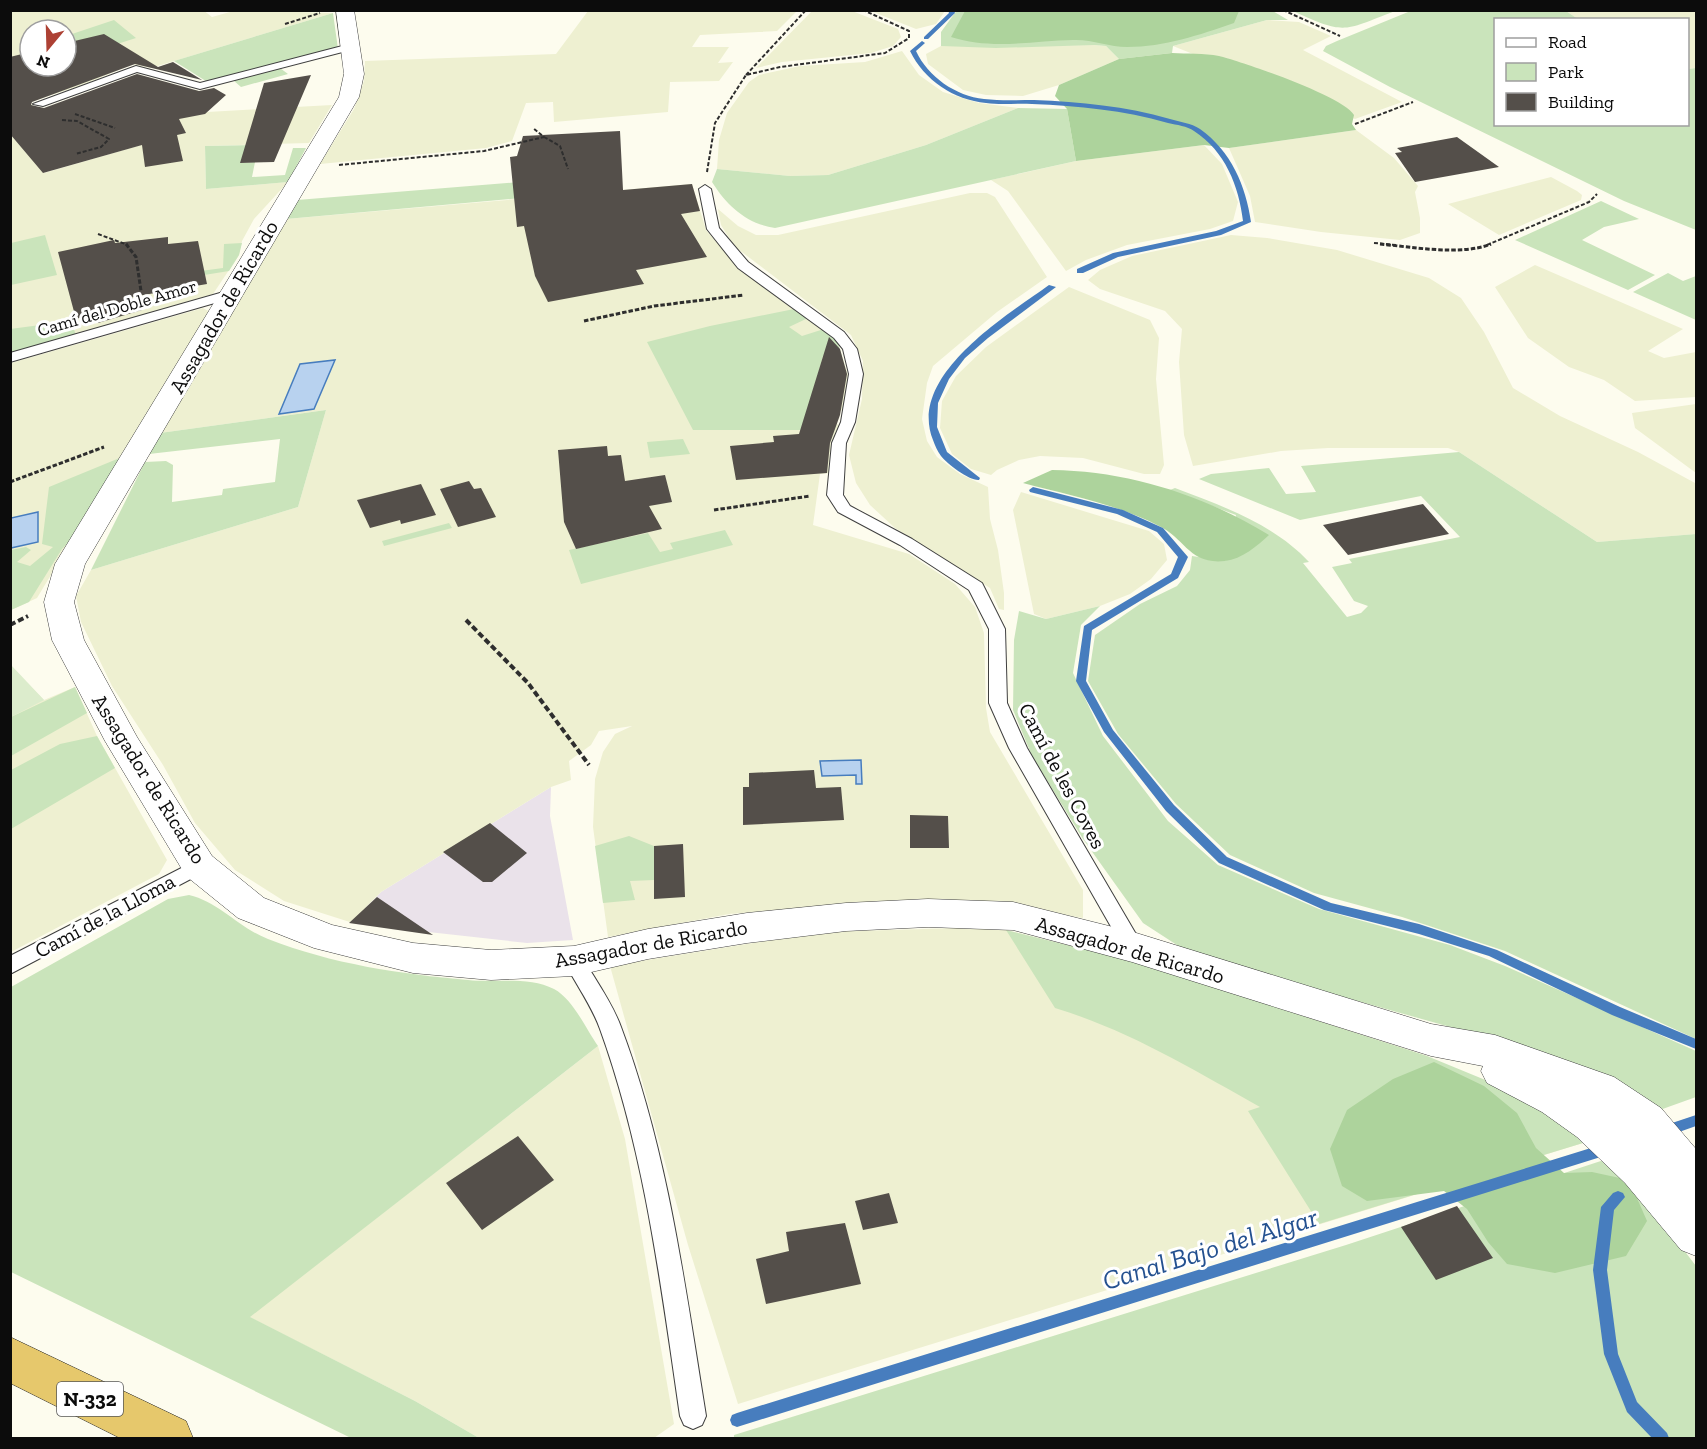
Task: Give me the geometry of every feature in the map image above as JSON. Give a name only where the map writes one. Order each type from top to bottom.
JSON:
[{"type":"highway","name":"N-332","points":[[10,1359],[169,1438]]},
{"type":"street","name":"Assagador de Ricardo","points":[[345,10],[354,74],[349,97],[234,294],[70,564],[59,602],[68,640],[83,669],[122,741],[200,866],[251,908],[327,938],[413,958],[491,965],[574,961],[648,944],[747,928],[846,917],[928,913],[1013,916],[1133,947],[1431,1040],[1495,1052],[1600,1089],[1646,1120],[1683,1164],[1696,1185]]},
{"type":"street","name":"Assagador de Ricardo","points":[[1431,1040],[1498,1070],[1572,1109],[1613,1141],[1646,1175],[1696,1236]]},
{"type":"lane","points":[[39,104],[136,69],[187,84],[211,85],[350,47]]},
{"type":"lane","points":[[705,189],[713,229],[743,265],[839,335],[850,349],[856,374],[848,422],[839,443],[835,495]]},
{"type":"lane","name":"Camí del Doble Amor","points":[[10,358],[234,294]]},
{"type":"lane","name":"Camí de les Coves","points":[[835,495],[844,509],[906,542],[976,587],[997,628],[998,703],[1018,748],[1133,947]]},
{"type":"lane","name":"Camí de la Lloma","points":[[10,966],[200,866]]},
{"type":"lane","points":[[574,961],[610,1026],[638,1118],[668,1252],[693,1416]]},
{"type":"path","points":[[285,24],[329,10]]},
{"type":"path","points":[[705,189],[714,123],[746,75],[806,10]]},
{"type":"path","points":[[746,75],[780,67],[875,55],[897,48],[909,38],[909,31],[863,10]]},
{"type":"path","points":[[1283,10],[1340,36]]},
{"type":"path","points":[[1355,124],[1413,102]]},
{"type":"path","points":[[58,119],[77,121],[109,139],[100,147],[75,154]]},
{"type":"path","points":[[533,128],[560,146],[568,169]]},
{"type":"path","points":[[306,168],[484,151],[544,137]]},
{"type":"path","points":[[1374,243],[1436,249],[1483,247],[1588,202],[1597,194]]},
{"type":"path","points":[[98,234],[128,242],[136,253],[141,291]]},
{"type":"path","points":[[584,321],[654,306],[777,289]]},
{"type":"path","points":[[10,482],[52,468],[136,432],[150,432]]},
{"type":"path","points":[[714,510],[761,501],[835,495]]},
{"type":"path","points":[[466,620],[528,683],[589,765]]},
{"type":"shaded area","points":[[551,787],[550,816],[573,940],[527,943],[356,924],[366,907],[381,892]]},
{"type":"green space","points":[[203,10],[212,17],[237,10],[333,13],[151,68],[132,64],[86,84],[30,102],[35,109],[11,114],[10,11]]},
{"type":"green space","points":[[957,10],[1271,10],[1288,20],[1267,20],[1173,46],[1172,53],[1119,59],[1106,46],[1094,45],[996,48],[941,46],[941,32]]},
{"type":"green space","points":[[1298,10],[1395,11],[1345,28],[1325,24],[1295,12]]},
{"type":"green space","points":[[1413,10],[1566,11],[1576,18],[1494,18],[1494,126],[1689,126],[1689,69],[1696,68],[1696,230],[1624,201],[1390,87],[1323,51],[1326,46]]},
{"type":"green space","points":[[588,11],[797,11],[777,31],[700,35],[692,47],[729,47],[718,63],[733,62],[719,81],[670,82],[668,112],[554,122],[553,102],[526,103],[512,141],[486,148],[320,164],[354,109],[364,81],[365,61],[556,54]]},
{"type":"green space","points":[[812,11],[852,11],[898,29],[901,37],[893,46],[871,53],[782,62],[756,68]]},
{"type":"green space","points":[[871,11],[945,11],[936,24],[916,29]]},
{"type":"green space","points":[[965,11],[1239,11],[1234,23],[1208,32],[1168,43],[1127,47],[1080,40],[996,44],[951,37]]},
{"type":"green space","points":[[1566,11],[1695,11],[1696,68],[1689,69],[1689,18],[1576,18]]},
{"type":"green space","points":[[333,13],[338,49],[209,83],[174,61]]},
{"type":"green space","points":[[114,20],[136,38],[114,45],[78,49],[78,32]]},
{"type":"green space","points":[[1267,20],[1299,22],[1331,36],[1303,50],[1402,102],[1355,119],[1173,46]]},
{"type":"green space","points":[[941,46],[1106,46],[1119,59],[1059,85],[1023,96],[986,95],[963,90],[928,64],[926,54]]},
{"type":"green space","points":[[902,51],[919,75],[943,92],[979,103],[1018,108],[926,145],[828,175],[790,176],[717,169],[719,140],[727,113],[749,82],[759,75],[800,66],[865,62]]},
{"type":"green space","points":[[1172,53],[1219,56],[1269,72],[1313,90],[1346,107],[1354,115],[1352,124],[1356,130],[1229,148],[1204,145],[1076,161],[1067,109],[1055,96],[1059,85],[1119,59]]},
{"type":"green space","points":[[280,68],[288,74],[241,87],[233,80]]},
{"type":"green space","points":[[197,90],[207,112],[332,105],[309,143],[205,146],[206,189],[288,182],[254,219],[242,241],[239,255],[213,294],[11,354],[10,134],[44,173],[148,143],[80,118]]},
{"type":"green space","points":[[1018,108],[1067,109],[1076,161],[775,228],[747,218],[724,199],[712,182],[717,169],[790,176],[828,175],[926,145]]},
{"type":"green space","points":[[1356,130],[1394,158],[1418,186],[1415,192],[1420,218],[1420,233],[1400,240],[1255,222],[1250,196],[1229,148]]},
{"type":"green space","points":[[254,145],[240,163],[255,162],[252,177],[285,175],[293,148],[306,148],[288,182],[206,189],[205,146]]},
{"type":"green space","points":[[1204,145],[1222,164],[1238,202],[1233,221],[1210,229],[1127,245],[1086,260],[1066,271],[1008,191],[991,180],[1076,161]]},
{"type":"green space","points":[[1551,177],[1577,191],[1582,195],[1581,200],[1499,235],[1448,204]]},
{"type":"green space","points":[[520,182],[521,198],[286,219],[297,200]]},
{"type":"green space","points":[[692,184],[706,230],[737,266],[828,332],[838,343],[848,375],[844,409],[837,413],[834,423],[839,425],[832,442],[830,473],[820,474],[813,525],[909,554],[955,584],[975,607],[984,633],[986,708],[990,732],[1083,890],[1083,918],[997,903],[891,901],[729,914],[608,937],[593,827],[595,779],[603,752],[615,734],[632,726],[599,731],[591,745],[569,761],[571,780],[551,787],[381,892],[366,907],[356,924],[284,901],[235,870],[195,823],[163,765],[112,686],[81,622],[76,596],[91,570],[298,507],[326,410],[160,433],[286,219]]},
{"type":"green space","points":[[970,193],[987,193],[995,197],[1047,277],[997,312],[933,366],[927,383],[922,419],[927,441],[937,457],[960,474],[988,487],[990,519],[998,550],[1004,593],[1004,610],[999,609],[990,588],[895,528],[870,505],[856,483],[849,455],[862,399],[863,361],[851,335],[734,246],[721,225],[718,209],[738,226],[756,235],[778,235]]},
{"type":"green space","points":[[1601,201],[1639,219],[1604,227],[1582,240],[1655,275],[1628,290],[1515,240]]},
{"type":"green space","points":[[45,235],[57,275],[11,285],[11,243]]},
{"type":"green space","points":[[1231,235],[1267,238],[1337,250],[1429,278],[1461,298],[1484,332],[1513,388],[1560,416],[1638,452],[1695,483],[1696,534],[1597,542],[1459,452],[1448,448],[1328,448],[1281,451],[1193,466],[1184,435],[1179,362],[1182,329],[1165,311],[1100,289],[1088,280],[1100,270],[1132,256]]},
{"type":"green space","points":[[242,243],[239,255],[229,271],[173,280],[178,274],[223,268],[224,244]]},
{"type":"green space","points":[[1535,265],[1683,329],[1648,351],[1664,358],[1696,352],[1696,397],[1635,401],[1604,380],[1569,367],[1528,338],[1495,287]]},
{"type":"green space","points":[[1668,273],[1683,281],[1696,276],[1696,320],[1633,292]]},
{"type":"green space","points":[[1069,287],[1150,320],[1159,338],[1156,379],[1164,465],[1160,474],[1144,474],[1083,458],[1040,456],[1019,460],[991,475],[971,469],[952,454],[940,428],[942,401],[956,376],[986,347]]},
{"type":"green space","points":[[203,308],[210,312],[37,598],[11,610],[11,363]]},
{"type":"green space","points":[[794,309],[808,318],[789,327],[802,336],[824,329],[838,343],[842,357],[823,356],[802,430],[693,430],[647,342],[710,326]]},
{"type":"green space","points":[[71,321],[76,335],[11,354],[10,329]]},
{"type":"green space","points":[[1696,404],[1696,473],[1635,428],[1632,413]]},
{"type":"green space","points":[[326,410],[298,507],[91,570],[145,462],[166,461],[173,465],[172,502],[222,495],[223,489],[275,482],[280,439],[149,454],[160,433]]},
{"type":"green space","points":[[683,439],[690,454],[650,458],[647,442]]},
{"type":"green space","points":[[1459,452],[1597,542],[1696,534],[1696,1039],[1505,951],[1402,917],[1314,893],[1230,855],[1176,804],[1118,734],[1088,681],[1095,635],[1140,604],[1177,586],[1190,570],[1192,556],[1226,561],[1236,515],[1170,490],[1175,488],[1229,509],[1280,537],[1309,562],[1303,563],[1347,617],[1361,613],[1368,606],[1354,601],[1332,567],[1352,563],[1349,559],[1460,537],[1421,496],[1300,520],[1199,479],[1211,474],[1269,468],[1286,494],[1316,492],[1301,466]]},
{"type":"green space","points":[[122,457],[78,532],[62,549],[29,602],[11,610],[11,550],[26,547],[31,550],[17,562],[30,566],[53,547],[42,544],[49,487]]},
{"type":"green space","points":[[1052,470],[1109,475],[1165,488],[1218,508],[1269,535],[1254,548],[1237,558],[1225,561],[1203,559],[1188,550],[1168,531],[1143,518],[1092,501],[1023,483]]},
{"type":"green space","points":[[1021,492],[1149,531],[1164,544],[1167,560],[1151,579],[1130,594],[1100,606],[1046,619],[1034,614],[1013,510]]},
{"type":"green space","points":[[449,523],[452,528],[384,546],[382,541]]},
{"type":"green space","points":[[725,530],[733,545],[581,584],[569,550],[648,533],[660,552],[673,549],[670,543]]},
{"type":"green space","points":[[1100,606],[1081,625],[1073,673],[1103,736],[1168,821],[1218,865],[1319,909],[1450,945],[1505,966],[1696,1051],[1696,1097],[1657,1111],[1550,1055],[1322,991],[1180,947],[1143,923],[1083,839],[1032,756],[1013,710],[1014,640],[1019,611],[1046,619]]},
{"type":"green space","points":[[10,665],[44,700],[75,687],[97,736],[167,860],[159,874],[11,952]]},
{"type":"green space","points":[[11,665],[44,700],[10,717]]},
{"type":"green space","points":[[75,687],[87,713],[11,756],[11,717]]},
{"type":"green space","points":[[97,736],[115,768],[11,829],[11,770],[60,744]]},
{"type":"green space","points":[[629,836],[654,846],[654,880],[630,881],[635,900],[603,903],[595,846]]},
{"type":"green space","points":[[189,895],[210,903],[268,939],[317,955],[366,967],[417,975],[478,981],[523,981],[544,985],[554,989],[567,1000],[598,1046],[250,1317],[415,1401],[479,1438],[351,1438],[11,1272],[11,987],[168,899]]},
{"type":"green space","points":[[958,928],[1006,930],[1136,962],[1427,1056],[1583,1143],[738,1404],[688,1245],[610,966],[821,932]]},
{"type":"green space","points":[[1006,930],[1136,962],[1427,1056],[1517,1093],[1584,1132],[1583,1143],[1319,1224],[1248,1111],[1260,1107],[1135,1039],[1055,1008]]},
{"type":"green space","points":[[598,1046],[625,1139],[674,1424],[654,1438],[479,1438],[415,1401],[249,1317]]},
{"type":"green space","points":[[1434,1062],[1484,1086],[1517,1113],[1536,1148],[1564,1173],[1592,1172],[1629,1180],[1647,1221],[1626,1256],[1555,1273],[1507,1264],[1488,1242],[1467,1209],[1444,1191],[1367,1201],[1342,1186],[1330,1149],[1347,1110],[1393,1079]]},
{"type":"green space","points":[[1613,1157],[1696,1266],[1696,1438],[734,1438],[734,1435],[1346,1245]]},
{"type":"water","points":[[335,360],[314,409],[279,414],[300,364]]},
{"type":"water","points":[[38,512],[38,542],[11,548],[11,518]]},
{"type":"water","points":[[861,760],[862,784],[856,784],[856,775],[822,776],[820,761]]},
{"type":"building","points":[[104,34],[158,67],[173,62],[202,80],[135,64],[32,102],[31,105],[44,108],[137,74],[199,91],[214,88],[226,95],[205,114],[179,119],[186,133],[177,135],[183,161],[145,167],[142,145],[43,173],[10,134],[10,57],[18,55],[18,78],[78,78],[78,40]]},
{"type":"building","points":[[311,75],[274,162],[240,163],[264,83]]},
{"type":"building","points":[[620,131],[623,190],[692,184],[700,211],[681,214],[707,257],[636,270],[644,284],[548,302],[535,276],[524,226],[517,227],[510,157],[517,156],[523,136]]},
{"type":"building","points":[[1457,137],[1499,167],[1415,182],[1395,153],[1402,152],[1397,148]]},
{"type":"building","points":[[168,237],[168,244],[198,241],[207,284],[132,297],[142,310],[98,323],[93,314],[76,319],[58,252],[114,240],[115,243]]},
{"type":"building","points":[[829,337],[840,349],[847,374],[840,415],[830,443],[827,473],[736,480],[730,446],[774,442],[773,436],[799,434]]},
{"type":"building","points":[[607,446],[608,456],[621,455],[625,481],[665,475],[672,502],[649,506],[662,529],[576,549],[564,522],[558,450]]},
{"type":"building","points":[[469,481],[474,489],[481,488],[496,517],[458,527],[440,489]]},
{"type":"building","points":[[421,484],[436,515],[401,524],[400,520],[370,528],[357,500]]},
{"type":"building","points":[[1423,504],[1449,534],[1348,555],[1323,525]]},
{"type":"building","points":[[814,770],[816,788],[841,787],[844,820],[743,825],[743,787],[749,787],[749,773]]},
{"type":"building","points":[[910,815],[948,816],[949,848],[910,848]]},
{"type":"building","points":[[490,823],[527,853],[492,882],[483,882],[443,852]]},
{"type":"building","points":[[683,844],[685,897],[654,899],[654,846]]},
{"type":"building","points":[[377,897],[433,935],[349,923]]},
{"type":"building","points":[[518,1136],[554,1180],[482,1230],[446,1183]]},
{"type":"building","points":[[889,1193],[898,1223],[863,1230],[855,1201]]},
{"type":"building","points":[[1457,1206],[1493,1258],[1436,1280],[1401,1227]]},
{"type":"building","points":[[845,1223],[861,1284],[766,1304],[756,1259],[789,1251],[786,1232]]},
{"type":"waterway","points":[[926,38],[952,13],[951,10]]},
{"type":"waterway","points":[[922,43],[913,51],[923,68],[938,82],[966,97],[990,102],[1031,102],[1101,107],[1153,116],[1196,129],[1225,158],[1238,182],[1247,222],[1218,233],[1116,255],[1080,271]]},
{"type":"waterway","points":[[976,478],[943,453],[932,427],[934,403],[945,379],[963,356],[1009,317],[1052,287]]},
{"type":"waterway","points":[[1033,490],[1120,512],[1160,530],[1183,557],[1175,576],[1087,628],[1081,681],[1109,732],[1170,808],[1223,860],[1328,907],[1419,929],[1493,953],[1616,1011],[1696,1044]]},
{"type":"waterway","name":"Canal Bajo del Algar","points":[[1665,1131],[1696,1121]]},
{"type":"waterway","name":"Canal Bajo del Algar","points":[[737,1420],[1607,1149]]},
{"type":"waterway","points":[[1618,1197],[1608,1207],[1600,1270],[1611,1354],[1632,1407],[1662,1438]]}]
